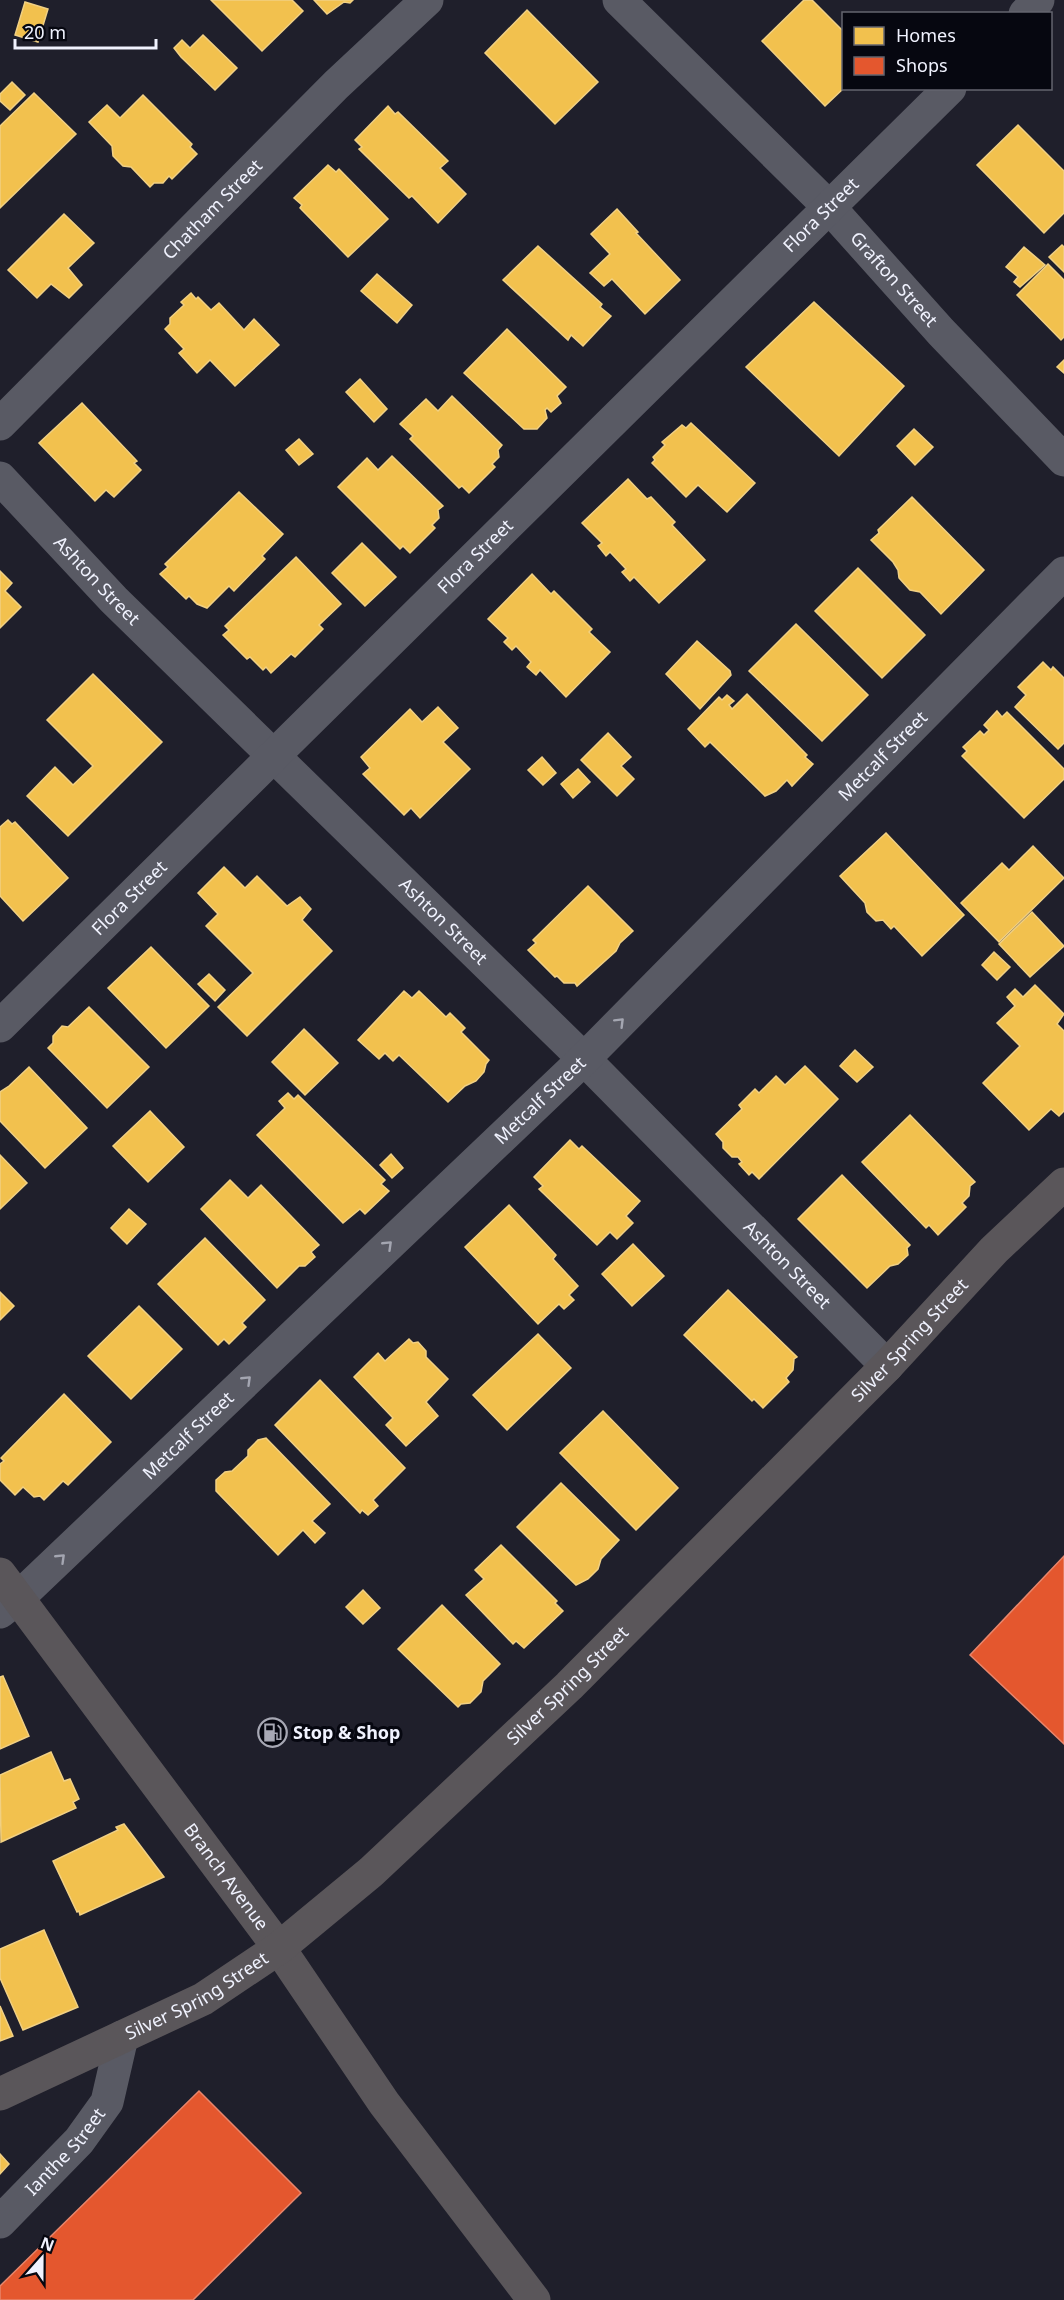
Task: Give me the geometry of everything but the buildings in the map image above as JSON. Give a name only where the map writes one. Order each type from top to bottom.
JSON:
[{"type":"main road","name":"Silver Spring Street","points":[[0,2094],[203,1999],[279,1948],[371,1872],[569,1686],[887,1366],[994,1250],[1064,1184]]},
{"type":"main road","name":"Branch Avenue","points":[[6,1595],[279,1948],[384,2103],[534,2300]]},
{"type":"street","name":"Chatham Street","points":[[0,424],[336,85],[427,0]]},
{"type":"street","name":"Grafton Street","points":[[619,0],[830,208],[941,332],[1064,460]]},
{"type":"street","points":[[1027,12],[1038,0]]},
{"type":"street","name":"Flora Street","points":[[0,1026],[948,90]]},
{"type":"street","name":"Ashton Street","points":[[0,478],[114,600],[584,1059],[887,1366]]},
{"type":"street","name":"Metcalf Street","points":[[6,1595],[584,1059],[1064,573]]},
{"type":"street","name":"Ianthe Street","points":[[0,2222],[79,2141],[107,2102],[122,2037]]},
{"type":"place","name":"Stop & Shop","points":[[272,1733]]}]
